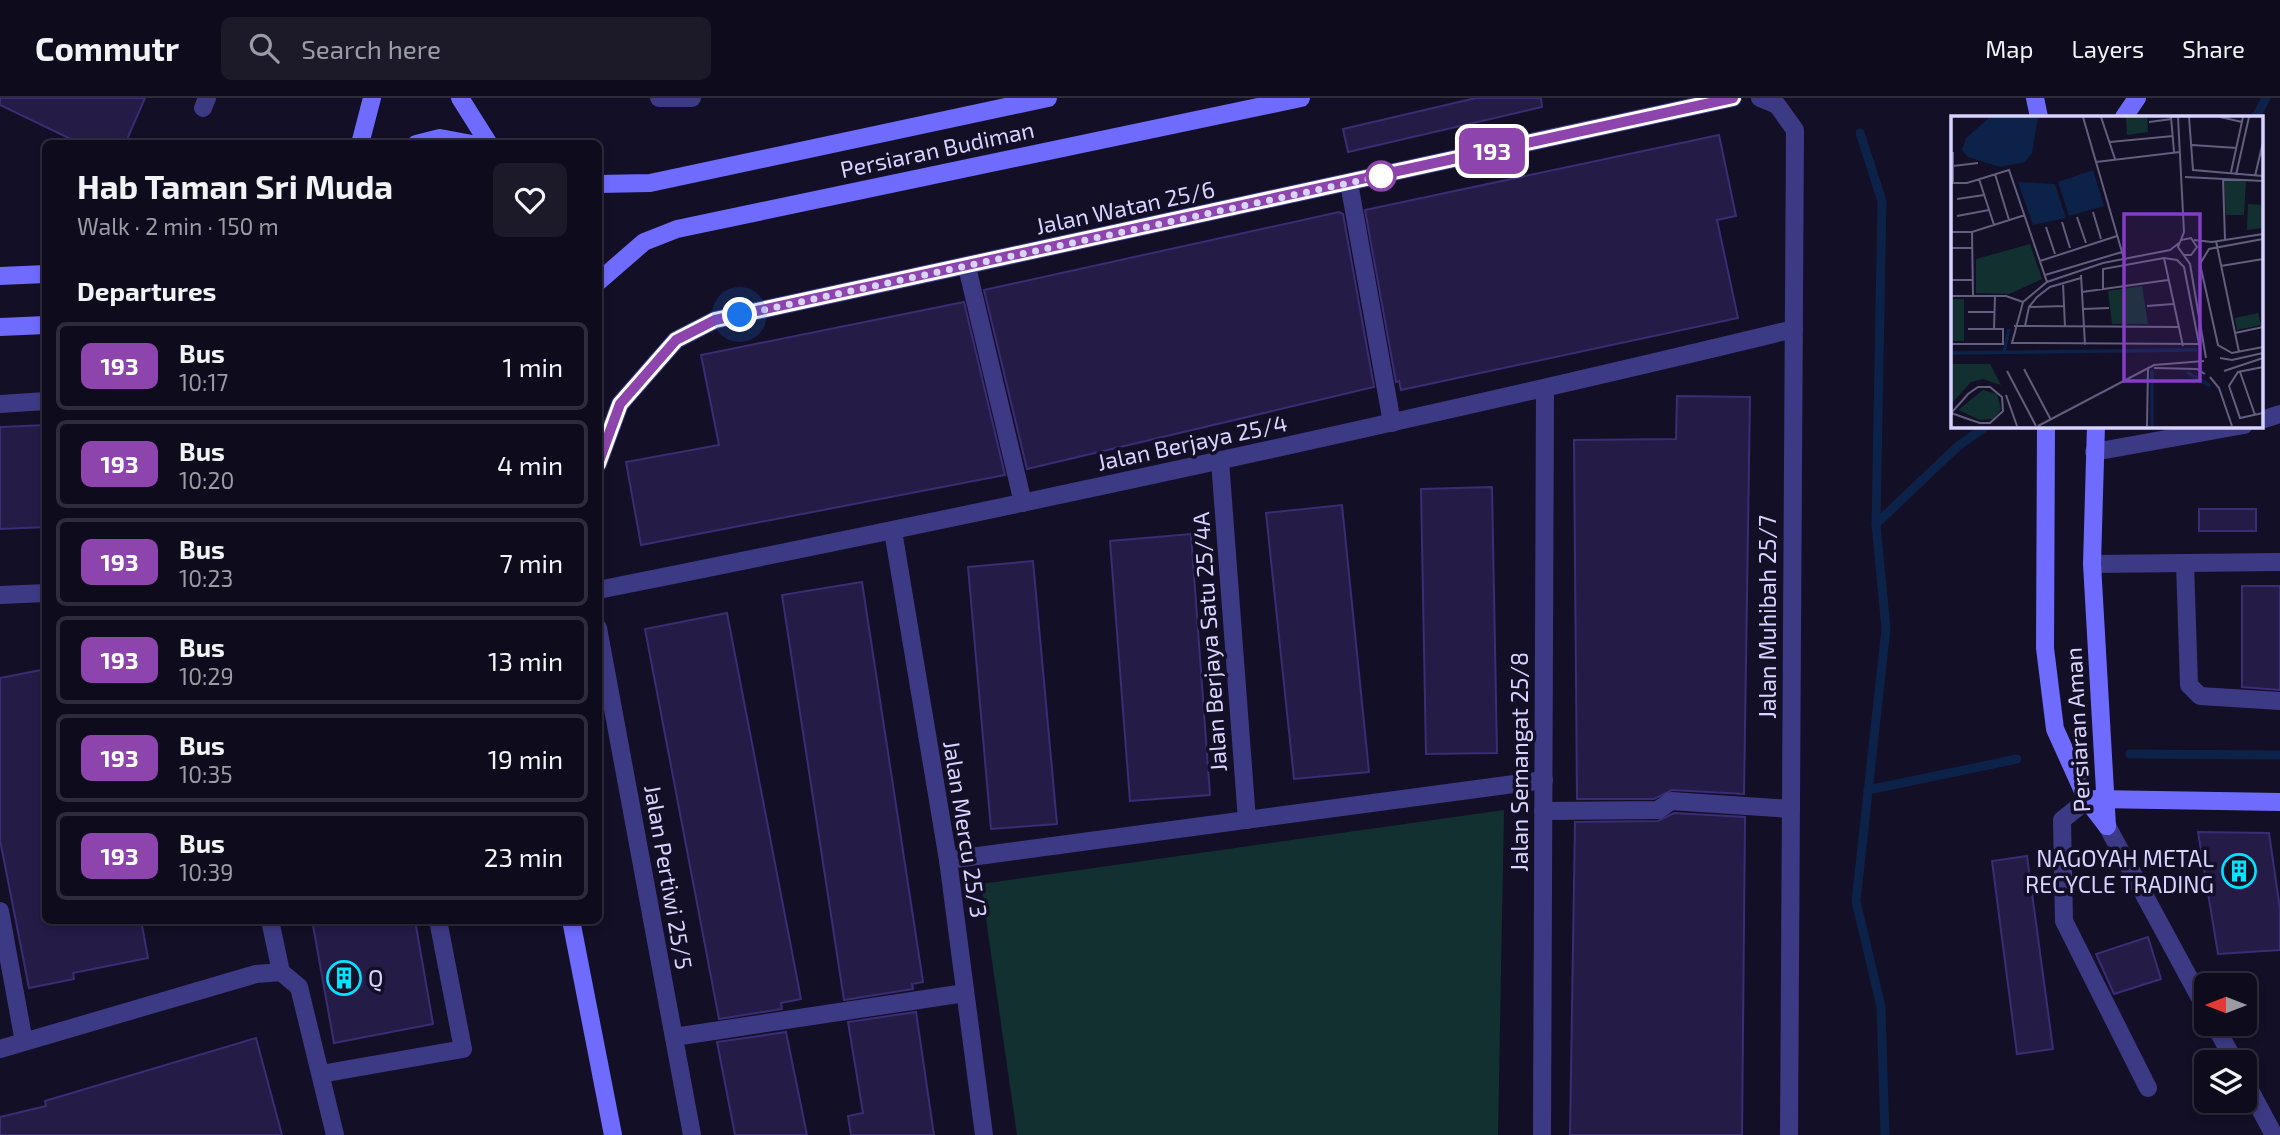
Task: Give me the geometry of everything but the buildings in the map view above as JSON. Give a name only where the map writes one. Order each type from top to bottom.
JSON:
[{"type":"street","points":[[361,140],[372,98]]},
{"type":"street","points":[[460,98],[486,140]]},
{"type":"street","points":[[659,98],[692,98]]},
{"type":"street","name":"Persiaran Budiman","points":[[602,184],[650,183],[1048,98]]},
{"type":"street","name":"Persiaran Budiman","points":[[602,279],[644,242],[677,229],[1301,98]]},
{"type":"street","name":"Jalan Watan 25/6","points":[[602,453],[620,404],[676,340],[715,320],[1733,98]]},
{"type":"street","points":[[2035,98],[2039,116]]},
{"type":"street","points":[[2125,116],[2137,98]]},
{"type":"street","name":"Jalan Muhibah 25/7","points":[[1768,102],[1795,130],[1789,1135]]},
{"type":"street","points":[[432,140],[451,140]]},
{"type":"street","points":[[1349,183],[1392,423]]},
{"type":"street","points":[[967,267],[1023,503]]},
{"type":"street","points":[[0,276],[42,274]]},
{"type":"street","points":[[0,327],[42,325]]},
{"type":"street","name":"Jalan Berjaya 25/4","points":[[602,589],[893,531],[1220,461],[1545,390],[1794,329]]},
{"type":"street","name":"Jalan Semangat 25/8","points":[[1542,1135],[1545,390]]},
{"type":"street","points":[[0,404],[42,401]]},
{"type":"street","points":[[2262,420],[2280,414]]},
{"type":"street","name":"Persiaran Aman","points":[[2046,427],[2045,648],[2055,729],[2096,799],[2106,826],[2194,987]]},
{"type":"street","name":"Persiaran Aman","points":[[2096,427],[2092,564],[2096,799]]},
{"type":"street","points":[[2094,452],[2233,427]]},
{"type":"street","name":"Jalan Berjaya Satu 25/4A","points":[[1220,461],[1247,820]]},
{"type":"street","name":"Jalan Mercu 25/3","points":[[893,531],[948,860],[984,1135]]},
{"type":"street","points":[[2092,564],[2280,562]]},
{"type":"street","points":[[2185,563],[2189,685],[2200,696],[2280,701]]},
{"type":"street","points":[[0,596],[42,593]]},
{"type":"street","name":"Jalan Pertiwi 25/5","points":[[602,650],[692,1135]]},
{"type":"street","points":[[948,860],[1544,780]]},
{"type":"street","points":[[2148,1088],[2064,921],[2062,821],[2096,799],[2280,802]]},
{"type":"street","points":[[1543,811],[1658,810],[1671,801],[1791,809]]},
{"type":"street","points":[[0,911],[24,1042]]},
{"type":"street","points":[[271,924],[281,972],[299,987],[335,1135]]},
{"type":"street","points":[[321,1074],[463,1049],[439,924]]},
{"type":"street","points":[[572,924],[613,1135]]},
{"type":"street","points":[[0,1049],[256,974],[281,972]]},
{"type":"street","points":[[674,1037],[965,993]]},
{"type":"street","points":[[2257,1104],[2274,1135]]},
{"type":"green space","points":[[1504,810],[1498,1135],[1017,1135],[981,884]]},
{"type":"waterway","points":[[2257,116],[2266,98]]},
{"type":"waterway","points":[[1860,133],[1882,201],[1876,524],[1886,629],[1856,901],[1881,1007],[1885,1135]]},
{"type":"waterway","points":[[1876,524],[1958,446],[1985,427]]},
{"type":"waterway","points":[[2130,754],[2280,755]]},
{"type":"waterway","points":[[1868,790],[2017,759]]},
{"type":"bus line","name":"193","points":[[602,453],[620,404],[676,340],[715,320],[1733,98]]},
{"type":"place","name":"NAGOYAH METAL RECYCLE TRADING","points":[[2239,871]]},
{"type":"place","name":"Q","points":[[344,978]]},
{"type":"route","points":[[740,315],[1381,176]]}]
